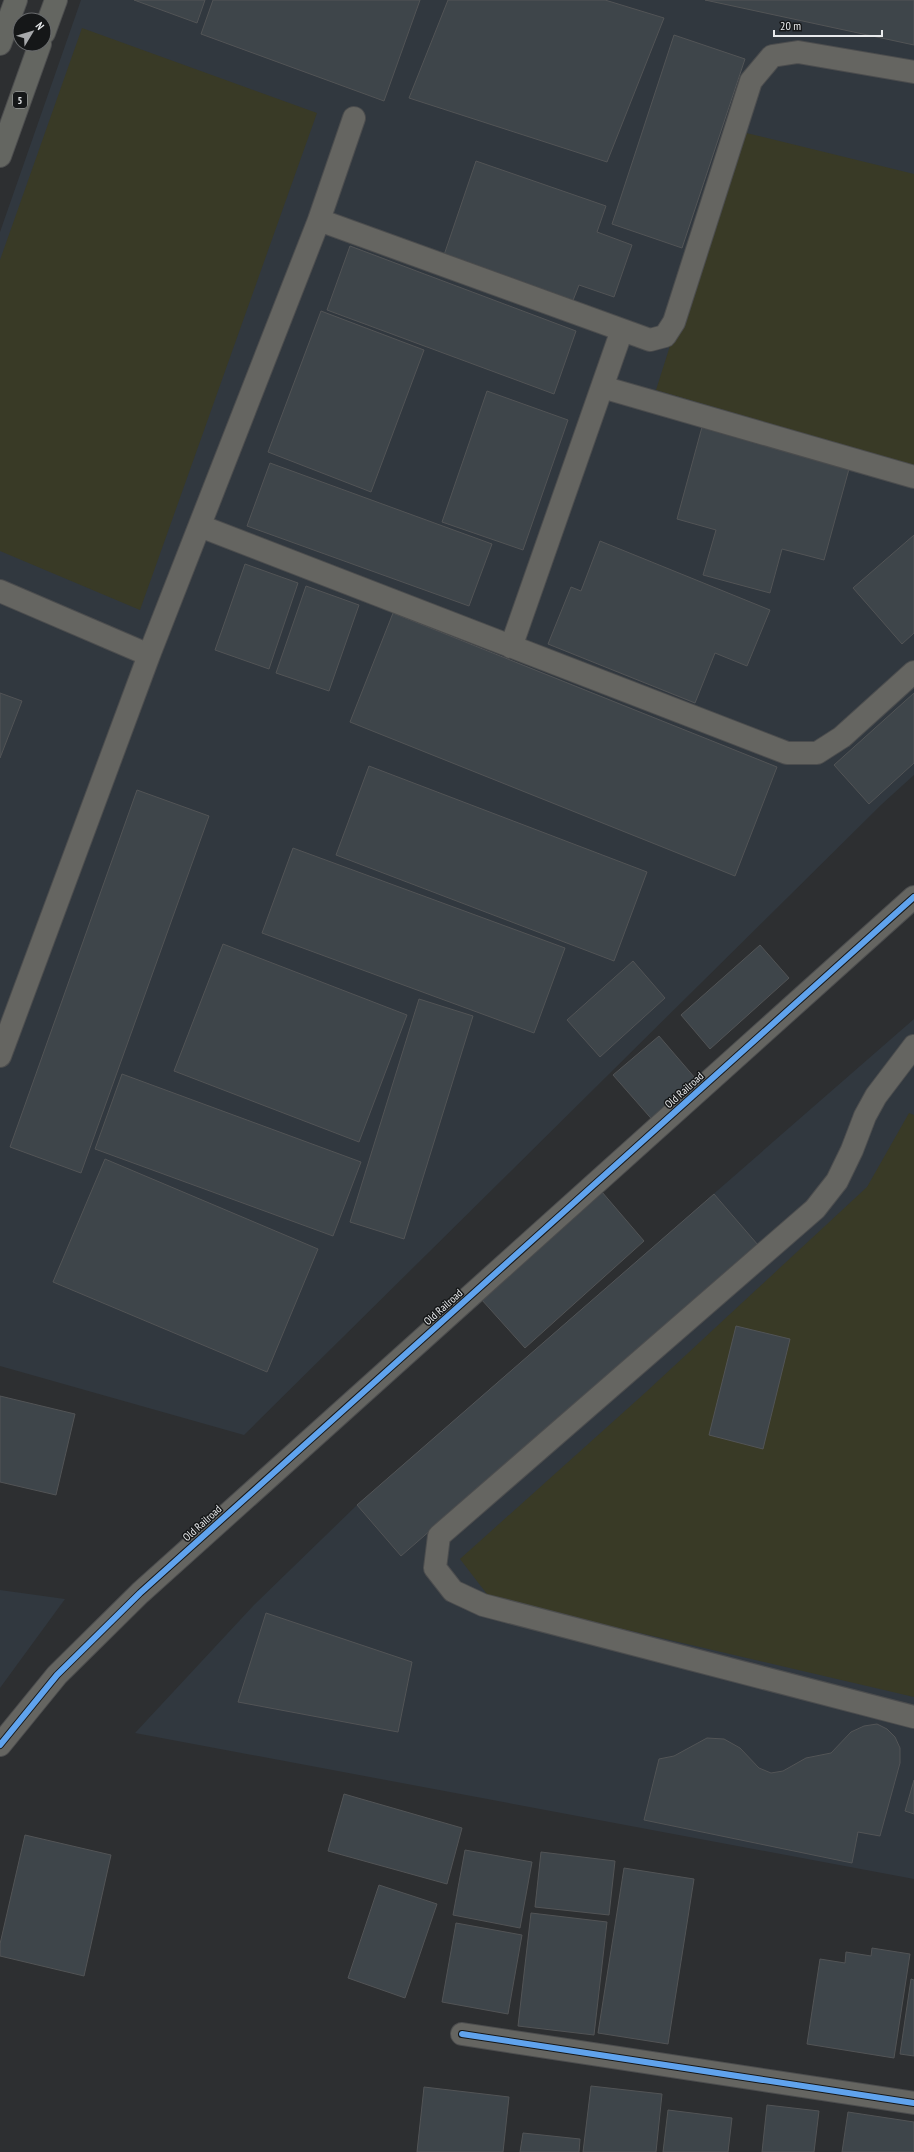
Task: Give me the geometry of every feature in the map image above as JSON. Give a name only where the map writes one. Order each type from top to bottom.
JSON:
[{"type":"main road","points":[[0,44],[16,0]]},
{"type":"main road","points":[[52,12],[56,0]]},
{"type":"main road","name":"5","points":[[0,156],[37,52]]},
{"type":"street","points":[[319,220],[650,340],[665,336],[674,322],[751,81],[772,56],[798,52],[914,72]]},
{"type":"street","points":[[0,1056],[149,655],[319,220],[354,118]]},
{"type":"street","points":[[510,647],[622,330]]},
{"type":"street","points":[[602,387],[914,477]]},
{"type":"street","points":[[200,526],[787,753],[817,753],[836,741],[914,672]]},
{"type":"street","points":[[0,591],[149,655]]},
{"type":"street","name":"Old Railroad","points":[[0,1745],[57,1675],[140,1593],[914,897]]},
{"type":"street","points":[[914,1046],[876,1096],[865,1116],[852,1150],[837,1181],[815,1209],[439,1536],[434,1568],[453,1591],[483,1605],[914,1717]]},
{"type":"street","points":[[462,2034],[914,2103]]},
{"type":"shaded area","points":[[81,0],[914,0],[914,775],[882,804],[244,1435],[0,1366],[0,232]]},
{"type":"shaded area","points":[[914,1019],[914,1879],[135,1733],[254,1605],[357,1505]]},
{"type":"shaded area","points":[[0,1590],[65,1599],[0,1688]]},
{"type":"green space","points":[[82,28],[317,113],[140,610],[0,551],[0,260]]},
{"type":"green space","points":[[738,131],[914,174],[914,466],[656,390]]},
{"type":"green space","points":[[909,1113],[914,1115],[914,1697],[490,1598],[460,1559],[646,1392],[867,1187]]},
{"type":"building","points":[[134,0],[205,0],[197,23]]},
{"type":"building","points":[[213,0],[420,0],[384,101],[201,34]]},
{"type":"building","points":[[448,0],[605,0],[664,18],[607,162],[409,98]]},
{"type":"building","points":[[705,0],[914,0],[914,45]]},
{"type":"building","points":[[674,35],[745,59],[682,248],[612,224]]},
{"type":"building","points":[[476,161],[606,206],[597,232],[632,245],[614,297],[579,285],[572,303],[443,258]]},
{"type":"building","points":[[350,246],[576,331],[554,394],[327,310]]},
{"type":"building","points":[[321,311],[424,350],[371,492],[268,452]]},
{"type":"building","points":[[487,391],[568,420],[523,550],[442,522]]},
{"type":"building","points":[[702,427],[849,469],[824,560],[782,549],[770,593],[703,575],[716,530],[677,519]]},
{"type":"building","points":[[270,463],[492,544],[469,606],[247,526]]},
{"type":"building","points":[[914,535],[914,633],[902,644],[853,588]]},
{"type":"building","points":[[600,541],[770,610],[747,666],[715,653],[695,703],[548,644],[571,587],[581,591]]},
{"type":"building","points":[[245,564],[298,583],[269,669],[215,650]]},
{"type":"building","points":[[306,586],[359,605],[329,691],[276,673]]},
{"type":"building","points":[[393,613],[777,767],[735,876],[350,722]]},
{"type":"building","points":[[0,693],[22,701],[0,758]]},
{"type":"building","points":[[914,693],[914,763],[869,804],[834,765]]},
{"type":"building","points":[[369,766],[647,872],[614,961],[336,855]]},
{"type":"building","points":[[137,790],[209,816],[81,1173],[10,1147]]},
{"type":"building","points":[[293,848],[565,948],[534,1033],[262,933]]},
{"type":"building","points":[[223,944],[407,1015],[359,1142],[174,1071]]},
{"type":"building","points":[[760,945],[789,978],[710,1049],[681,1015]]},
{"type":"building","points":[[633,961],[665,998],[600,1057],[567,1020]]},
{"type":"building","points":[[419,999],[473,1016],[404,1239],[350,1222]]},
{"type":"building","points":[[659,1036],[701,1085],[656,1124],[613,1075]]},
{"type":"building","points":[[122,1074],[361,1162],[333,1236],[95,1149]]},
{"type":"building","points":[[105,1159],[318,1249],[267,1372],[53,1282]]},
{"type":"building","points":[[602,1192],[644,1241],[525,1348],[481,1299]]},
{"type":"building","points":[[714,1194],[758,1245],[401,1556],[357,1505]]},
{"type":"building","points":[[736,1326],[790,1339],[763,1449],[709,1435]]},
{"type":"building","points":[[0,1396],[75,1414],[56,1495],[0,1482]]},
{"type":"building","points":[[266,1613],[412,1662],[398,1732],[238,1702]]},
{"type":"building","points":[[877,1724],[887,1729],[895,1737],[900,1748],[900,1763],[880,1836],[858,1832],[852,1863],[644,1820],[659,1759],[674,1756],[707,1738],[724,1739],[740,1748],[759,1768],[771,1773],[783,1771],[806,1758],[831,1753],[851,1732],[864,1726]]},
{"type":"building","points":[[914,1780],[914,1814],[905,1811]]},
{"type":"building","points":[[344,1794],[462,1828],[447,1884],[328,1851]]},
{"type":"building","points":[[25,1835],[111,1855],[84,1976],[0,1956],[0,1944]]},
{"type":"building","points":[[465,1850],[532,1862],[520,1928],[453,1915]]},
{"type":"building","points":[[541,1852],[615,1861],[609,1915],[535,1907]]},
{"type":"building","points":[[624,1868],[694,1879],[668,2044],[598,2033]]},
{"type":"building","points":[[379,1885],[437,1904],[405,1998],[348,1978]]},
{"type":"building","points":[[531,1913],[607,1922],[594,2035],[518,2026]]},
{"type":"building","points":[[456,1923],[522,1935],[508,2014],[442,2002]]},
{"type":"building","points":[[872,1948],[910,1954],[894,2058],[807,2044],[820,1959],[845,1963],[846,1952],[871,1956]]},
{"type":"building","points":[[911,1979],[914,1980],[914,2056],[900,2054]]},
{"type":"building","points":[[591,2086],[662,2094],[656,2152],[583,2152]]},
{"type":"building","points":[[424,2087],[509,2097],[503,2152],[417,2152]]},
{"type":"building","points":[[767,2105],[819,2111],[814,2152],[762,2152]]},
{"type":"building","points":[[668,2110],[732,2118],[728,2152],[663,2152]]},
{"type":"building","points":[[848,2112],[914,2122],[914,2152],[842,2152]]},
{"type":"building","points":[[523,2133],[580,2139],[579,2152],[520,2152]]},
{"type":"cycle path","points":[[0,1745],[57,1675],[140,1593],[914,897]]},
{"type":"cycle path","points":[[462,2034],[914,2103]]}]
